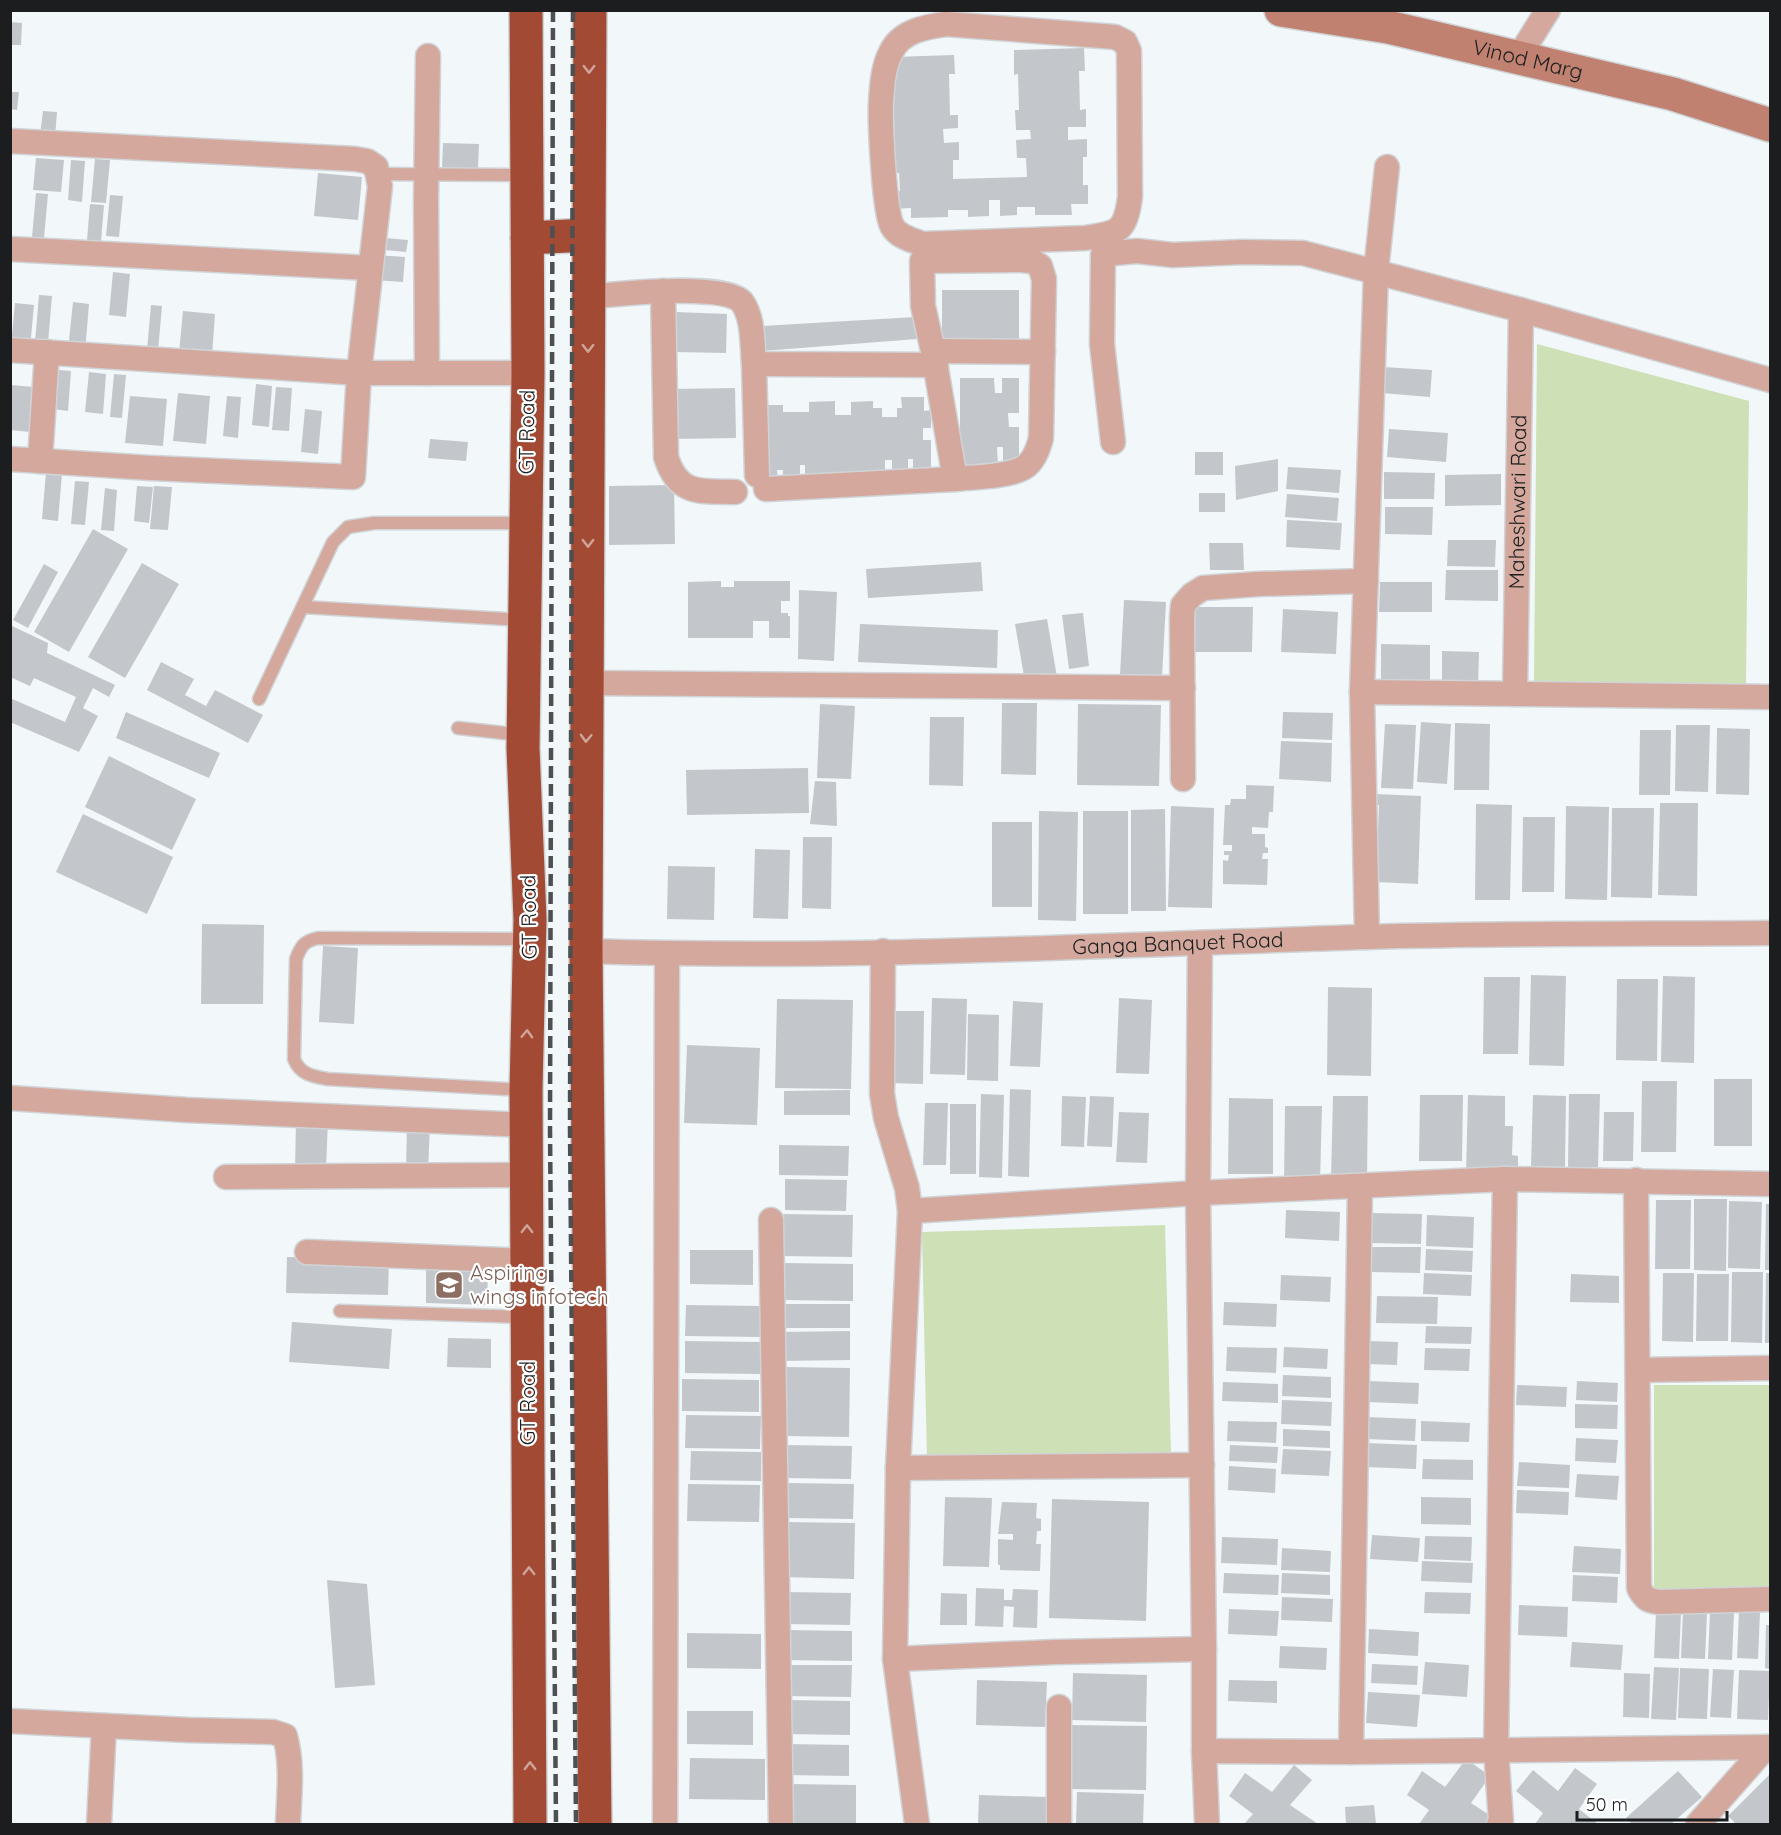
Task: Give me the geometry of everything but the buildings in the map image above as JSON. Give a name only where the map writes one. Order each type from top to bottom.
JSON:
[{"type":"highway","name":"GT Road","points":[[526,10],[528,373],[524,735],[530,939],[526,1090],[530,1824]]},
{"type":"highway","points":[[590,10],[586,951],[595,1824]]},
{"type":"highway","points":[[527,237],[588,235]]},
{"type":"street","name":"Vinod Marg","points":[[1281,10],[1392,19],[1518,58],[1673,94],[1770,125]]},
{"type":"street","points":[[1518,58],[1548,10]]},
{"type":"street","points":[[946,17],[1057,22],[1115,37],[1125,42],[1129,51],[1130,197],[1128,215],[1120,229],[1109,234],[1085,238],[923,244],[900,236],[893,228],[889,216],[881,104],[884,76],[891,51],[906,35],[946,17]]},
{"type":"street","points":[[427,373],[428,56]]},
{"type":"street","points":[[10,141],[356,159],[367,161],[376,167],[380,186],[359,373],[352,477],[10,459]]},
{"type":"street","points":[[1367,937],[1362,692],[1376,271],[1386,167]]},
{"type":"street","points":[[10,249],[370,268]]},
{"type":"street","points":[[1113,442],[1102,344],[1103,254],[1137,251],[1173,255],[1243,252],[1303,253],[1521,310],[1770,380]]},
{"type":"street","points":[[588,297],[640,291],[663,291],[708,292],[740,300],[748,313],[754,364],[761,482],[955,479],[1021,469],[1037,452],[1041,438],[1044,279],[1040,266],[1032,261],[922,261],[923,306],[935,358],[955,479]]},
{"type":"street","points":[[663,291],[666,457],[671,473],[680,484],[699,491],[735,492]]},
{"type":"street","name":"Maheshwari Road","points":[[1515,694],[1521,310]]},
{"type":"street","points":[[10,350],[359,373],[528,373]]},
{"type":"street","points":[[40,461],[47,352]]},
{"type":"street","points":[[754,364],[1043,352]]},
{"type":"street","points":[[1183,779],[1182,618],[1183,605],[1192,595],[1203,588],[1366,581]]},
{"type":"street","points":[[588,683],[1183,688]]},
{"type":"street","points":[[1362,692],[1770,697]]},
{"type":"street","name":"Ganga Banquet Road","points":[[586,951],[667,954],[883,951],[1200,944],[1367,937],[1770,933]]},
{"type":"street","points":[[1200,944],[1198,1193],[1204,1750],[1207,1824]]},
{"type":"street","points":[[883,951],[882,1094],[886,1118],[907,1188],[910,1210],[898,1468],[896,1659],[916,1824]]},
{"type":"street","points":[[665,1824],[667,954]]},
{"type":"street","points":[[10,1098],[187,1110],[526,1125]]},
{"type":"street","points":[[226,1177],[526,1175]]},
{"type":"street","points":[[910,1210],[1198,1193],[1505,1179],[1770,1184]]},
{"type":"street","points":[[1499,1824],[1501,1821],[1496,1750],[1505,1179]]},
{"type":"street","points":[[1636,1180],[1639,1587],[1643,1596],[1649,1601],[1659,1602],[1770,1599]]},
{"type":"street","points":[[1351,1752],[1360,1187]]},
{"type":"street","points":[[771,1220],[781,1824]]},
{"type":"street","points":[[307,1252],[527,1261]]},
{"type":"street","points":[[1638,1370],[1770,1368]]},
{"type":"street","points":[[898,1468],[1202,1465]]},
{"type":"street","points":[[896,1659],[1055,1652],[1204,1649]]},
{"type":"street","points":[[1059,1707],[1059,1824]]},
{"type":"street","points":[[10,1721],[273,1732],[285,1736],[290,1771],[288,1824]]},
{"type":"street","points":[[99,1824],[104,1726]]},
{"type":"street","points":[[1204,1750],[1351,1752],[1768,1747]]},
{"type":"street","points":[[1698,1824],[1768,1747]]},
{"type":"lane","points":[[377,174],[526,175]]},
{"type":"lane","points":[[259,699],[333,542],[348,527],[374,523],[526,523]]},
{"type":"lane","points":[[303,607],[525,620]]},
{"type":"lane","points":[[458,728],[524,735]]},
{"type":"lane","points":[[526,1090],[327,1079],[312,1077],[303,1072],[298,1068],[294,1059],[296,959],[300,947],[306,941],[318,938],[530,939]]},
{"type":"lane","points":[[340,1311],[527,1317]]},
{"type":"green space","points":[[1537,344],[1749,401],[1746,685],[1534,683]]},
{"type":"green space","points":[[1165,1225],[1171,1453],[927,1459],[922,1232]]},
{"type":"green space","points":[[1654,1385],[1770,1385],[1770,1590],[1654,1590]]},
{"type":"railway","points":[[553,10],[550,1129],[556,1824]]},
{"type":"railway","points":[[573,10],[570,1128],[576,1824]]},
{"type":"place","name":"Aspiring wings infotech","points":[[449,1285]]}]
